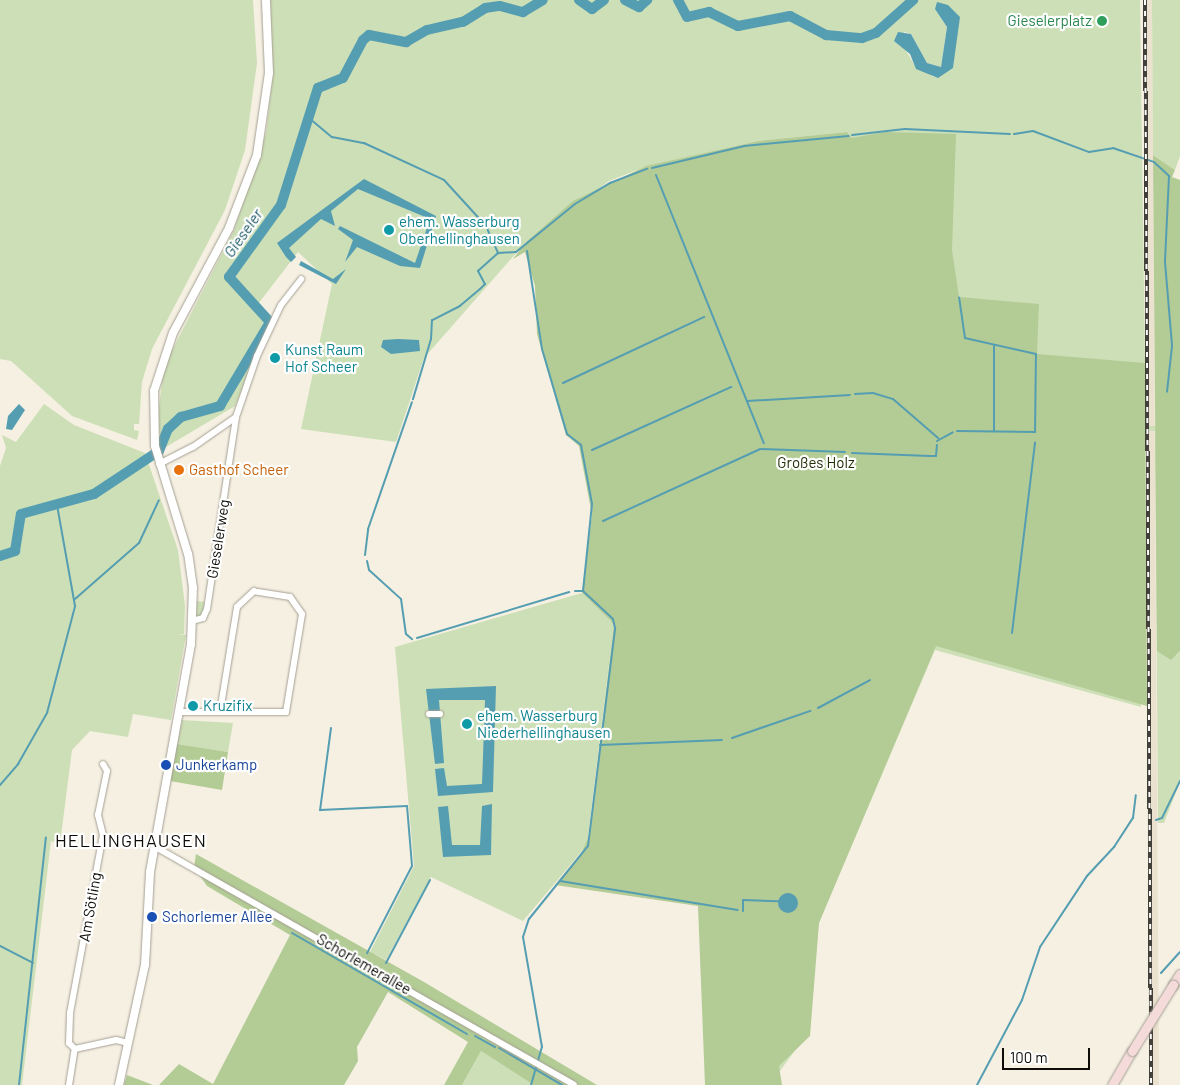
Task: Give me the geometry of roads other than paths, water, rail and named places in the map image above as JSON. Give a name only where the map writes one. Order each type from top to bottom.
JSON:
[{"type":"main road","points":[[1112,1085],[1180,974]]},
{"type":"street","points":[[118,1085],[145,965],[154,846],[179,712],[192,621],[188,554],[158,462],[152,421],[160,365],[229,228],[256,154],[269,73],[266,0]]},
{"type":"street","name":"Gieselerweg","points":[[192,621],[203,618],[207,609],[236,417],[262,348],[281,306],[302,278]]},
{"type":"street","points":[[158,462],[193,448],[236,417]]},
{"type":"street","points":[[179,712],[220,712],[286,712],[302,614],[290,597],[262,590],[246,595],[237,607],[220,712]]},
{"type":"street","points":[[429,714],[440,714]]},
{"type":"street","name":"Am Sötling","points":[[69,1085],[75,1049],[69,1043],[70,1013],[103,834],[98,815],[107,771],[104,764]]},
{"type":"street","name":"Schorlemerallee","points":[[154,846],[574,1085]]},
{"type":"street","points":[[75,1049],[116,1040],[128,1043]]},
{"type":"water","points":[[937,2],[948,5],[960,17],[953,68],[938,78],[916,69],[910,54],[894,41],[898,32],[911,34],[927,63],[941,67],[947,27],[935,9]]},
{"type":"water","points":[[364,179],[436,216],[420,268],[400,266],[357,247],[345,262],[353,240],[338,229],[340,226],[415,263],[430,219],[358,189],[331,211],[335,226],[321,219],[289,248],[296,257],[291,262],[277,243]]},
{"type":"water","points":[[301,261],[333,279],[346,269],[336,284],[299,265]]},
{"type":"water","points":[[383,340],[419,340],[420,351],[391,354],[381,347]]},
{"type":"water","points":[[19,404],[25,410],[12,430],[6,429],[8,416]]},
{"type":"water","points":[[496,686],[493,792],[438,796],[435,769],[444,768],[447,786],[482,784],[485,700],[439,700],[444,763],[435,764],[426,689]]},
{"type":"water","points":[[492,804],[491,855],[443,857],[438,807],[448,806],[452,845],[480,845],[482,806]]},
{"type":"water","points":[[784,893],[792,893],[798,899],[798,907],[792,913],[784,913],[778,907],[778,899]]},
{"type":"waterway","name":"Gieseler","points":[[0,556],[15,551],[21,514],[94,494],[159,451],[168,429],[181,417],[220,406],[270,322],[229,277],[281,205],[318,88],[343,78],[363,40],[369,35],[406,42],[427,30],[463,22],[485,8],[500,6],[523,12],[543,0]]},
{"type":"waterway","name":"Gieseler","points":[[579,0],[592,9],[604,0]]},
{"type":"waterway","name":"Gieseler","points":[[625,0],[639,7],[647,0]]},
{"type":"waterway","name":"Gieseler","points":[[678,0],[687,17],[709,12],[738,26],[790,16],[826,35],[862,38],[876,33],[913,0]]},
{"type":"waterway","points":[[309,118],[332,137],[364,143],[444,180],[486,226],[498,253],[478,271],[485,284],[460,306],[432,320],[431,339],[413,399]]},
{"type":"waterway","points":[[852,135],[905,129],[1010,134]]},
{"type":"waterway","points":[[1014,134],[1033,131],[1089,152],[1113,148],[1154,162],[1169,176],[1165,262],[1172,346],[1167,392]]},
{"type":"waterway","points":[[652,168],[744,146],[849,136]]},
{"type":"waterway","points":[[498,253],[516,252],[575,204],[610,183],[647,169]]},
{"type":"waterway","points":[[656,175],[764,443]]},
{"type":"waterway","points":[[527,251],[542,349],[567,434],[581,445],[592,504],[583,591]]},
{"type":"waterway","points":[[957,431],[1035,432],[1036,354],[965,338],[959,297]]},
{"type":"waterway","points":[[563,383],[704,317]]},
{"type":"waterway","points":[[994,346],[994,431]]},
{"type":"waterway","points":[[592,450],[731,387]]},
{"type":"waterway","points":[[855,394],[873,393],[893,399],[938,438]]},
{"type":"waterway","points":[[747,401],[850,395]]},
{"type":"waterway","points":[[365,555],[368,529],[412,402]]},
{"type":"waterway","points":[[937,441],[953,432]]},
{"type":"waterway","points":[[1012,633],[1035,442]]},
{"type":"waterway","points":[[852,453],[936,456],[937,445]]},
{"type":"waterway","points":[[603,521],[760,449],[845,452]]},
{"type":"waterway","points":[[75,599],[139,543],[159,500]]},
{"type":"waterway","points":[[0,785],[18,764],[47,713],[75,606],[57,505]]},
{"type":"waterway","points":[[367,561],[369,570],[401,599],[406,634],[412,639]]},
{"type":"waterway","points":[[531,1085],[542,1047],[523,937],[529,919],[588,846],[615,628],[613,619],[583,591],[575,591]]},
{"type":"waterway","points":[[417,638],[569,592]]},
{"type":"waterway","points":[[818,708],[870,680]]},
{"type":"waterway","points":[[732,738],[810,711]]},
{"type":"waterway","points":[[331,728],[320,810],[407,806],[412,866],[367,953]]},
{"type":"waterway","points":[[600,745],[722,740]]},
{"type":"waterway","points":[[1156,820],[1162,818],[1180,781]]},
{"type":"waterway","points":[[977,1085],[1022,1000],[1040,947],[1087,876],[1114,847],[1133,818],[1136,795]]},
{"type":"waterway","points":[[19,1085],[46,837]]},
{"type":"waterway","points":[[386,963],[430,880]]},
{"type":"waterway","points":[[560,881],[738,910]]},
{"type":"waterway","points":[[743,911],[743,900],[779,901]]},
{"type":"waterway","points":[[292,933],[467,1034]]},
{"type":"waterway","points":[[0,946],[33,963]]},
{"type":"waterway","points":[[1161,973],[1180,952]]},
{"type":"waterway","points":[[475,1036],[495,1047]]},
{"type":"waterway","points":[[499,1048],[562,1085]]},
{"type":"railway","points":[[1145,0],[1151,1085]]},
{"type":"place","name":"Gieselerplatz","points":[[1102,21]]},
{"type":"place","name":"ehem. Wasserburg Oberhellinghausen","points":[[389,230]]},
{"type":"place","name":"Kunst Raum Hof Scheer","points":[[275,358]]},
{"type":"place","name":"Gasthof Scheer","points":[[179,470]]},
{"type":"place","name":"Kruzifix","points":[[193,706]]},
{"type":"place","name":"ehem. Wasserburg Niederhellinghausen","points":[[467,724]]},
{"type":"place","name":"Junkerkamp","points":[[166,765]]},
{"type":"place","name":"Schorlemer Allee","points":[[152,917]]},
{"type":"district","name":"HELLINGHAUSEN","points":[[131,840]]},
{"type":"park label","name":"Großes Holz","points":[[816,463]]}]
